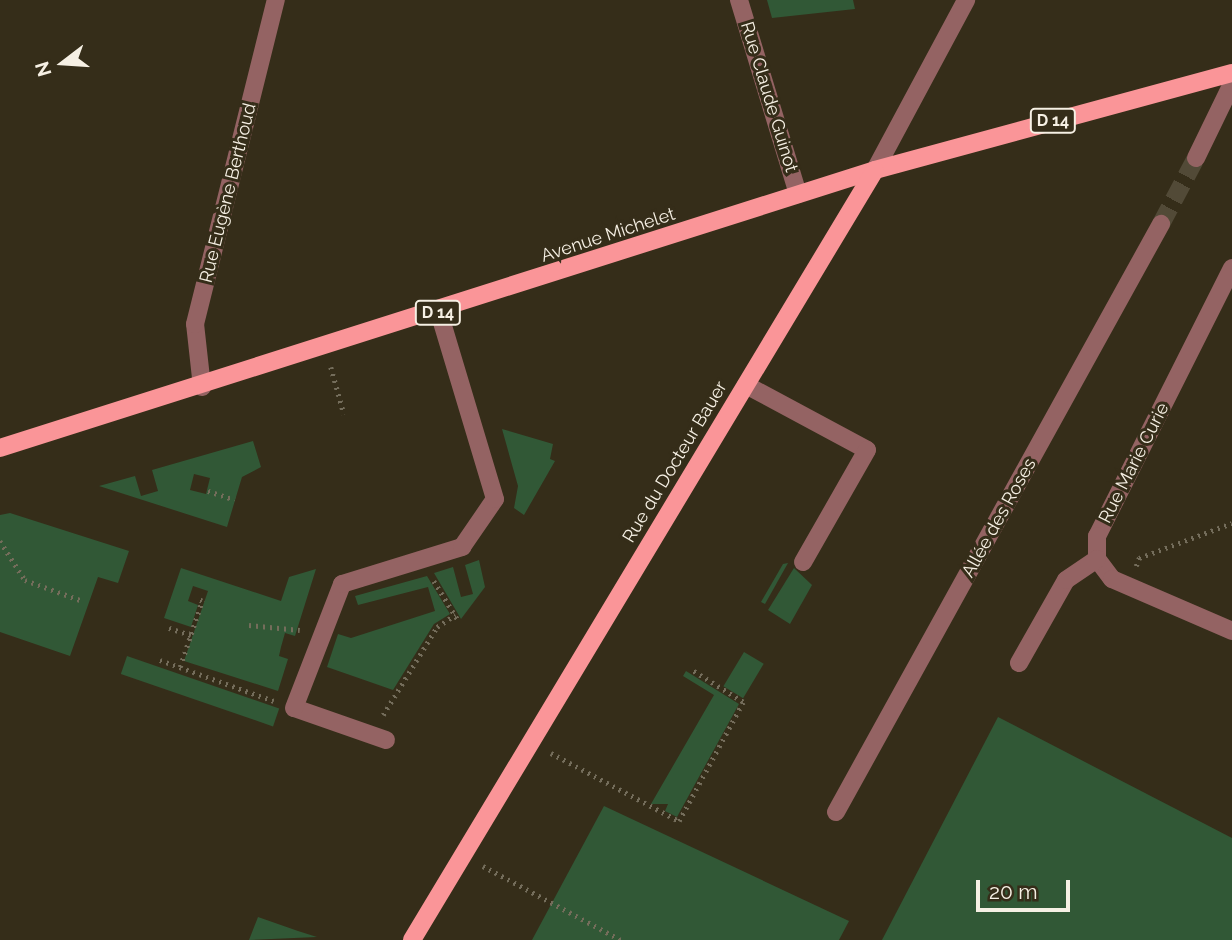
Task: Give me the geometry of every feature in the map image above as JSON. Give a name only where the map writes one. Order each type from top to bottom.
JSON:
[{"type":"main road","name":"Avenue Michelet","points":[[0,448],[325,350],[874,170],[1232,73]]},
{"type":"main road","name":"Rue du Docteur Bauer","points":[[412,940],[874,170]]},
{"type":"street","name":"Rue Eugène Berthoud","points":[[202,387],[195,324],[276,0]]},
{"type":"street","name":"Rue Claude Guinot","points":[[739,0],[798,194]]},
{"type":"street","name":"Rue du Docteur Bauer","points":[[874,170],[966,0]]},
{"type":"street","points":[[1196,158],[1232,84]]},
{"type":"street","name":"Allée des Roses","points":[[836,812],[1161,223]]},
{"type":"street","name":"Rue Marie Curie","points":[[1097,559],[1097,536],[1232,268]]},
{"type":"street","points":[[378,738],[294,708],[342,584],[462,547],[495,499],[439,312]]},
{"type":"street","points":[[746,385],[867,450],[803,562]]},
{"type":"street","points":[[1019,663],[1066,580],[1097,559],[1112,579],[1232,631]]},
{"type":"path","points":[[325,350],[344,414]]},
{"type":"path","points":[[208,491],[235,500]]},
{"type":"path","points":[[1129,587],[1139,558],[1232,523]]},
{"type":"path","points":[[0,541],[25,580],[80,600]]},
{"type":"path","points":[[378,738],[437,627],[457,618],[421,560]]},
{"type":"path","points":[[180,667],[202,601],[197,599]]},
{"type":"path","points":[[249,625],[286,625],[322,637]]},
{"type":"path","points":[[169,628],[191,635]]},
{"type":"path","points":[[160,660],[294,708]]},
{"type":"path","points":[[532,742],[679,821],[743,702],[690,669]]},
{"type":"path","points":[[462,855],[621,940]]},
{"type":"green space","points":[[767,0],[853,0],[855,9],[772,18]]},
{"type":"green space","points":[[502,429],[553,444],[550,459],[555,461],[524,515],[514,508],[518,486]]},
{"type":"green space","points":[[253,441],[261,467],[242,477],[227,527],[99,486],[135,476],[141,496],[158,491],[152,470]],"holes":[[[194,474],[210,478],[206,494],[190,490]]]},
{"type":"green space","points":[[10,513],[129,551],[118,583],[98,577],[70,656],[0,632],[0,515]]},
{"type":"green space","points":[[479,560],[485,587],[461,619],[434,573],[453,567],[461,597],[473,594],[465,565]]},
{"type":"green space","points":[[788,563],[765,604],[761,602],[783,564]]},
{"type":"green space","points":[[181,568],[281,601],[289,577],[316,569],[295,636],[285,633],[279,656],[288,659],[278,691],[184,661],[208,591],[193,586],[188,601],[198,605],[191,627],[164,618]]},
{"type":"green space","points":[[794,568],[812,585],[790,624],[768,610]]},
{"type":"green space","points":[[427,576],[450,614],[434,624],[393,690],[327,667],[338,634],[351,638],[435,611],[428,587],[358,605],[355,596]]},
{"type":"green space","points":[[744,652],[764,664],[743,698],[723,686]]},
{"type":"green space","points":[[127,656],[279,708],[273,726],[121,674]]},
{"type":"green space","points":[[686,671],[739,704],[677,817],[665,811],[668,804],[651,804],[714,695],[683,676]]},
{"type":"green space","points":[[998,717],[1232,838],[1232,940],[882,940]]},
{"type":"green space","points":[[604,806],[849,921],[839,940],[532,940]]},
{"type":"green space","points":[[258,917],[298,931],[317,937],[249,940]]},
{"type":"tunnel","points":[[1161,224],[1196,158]]}]
